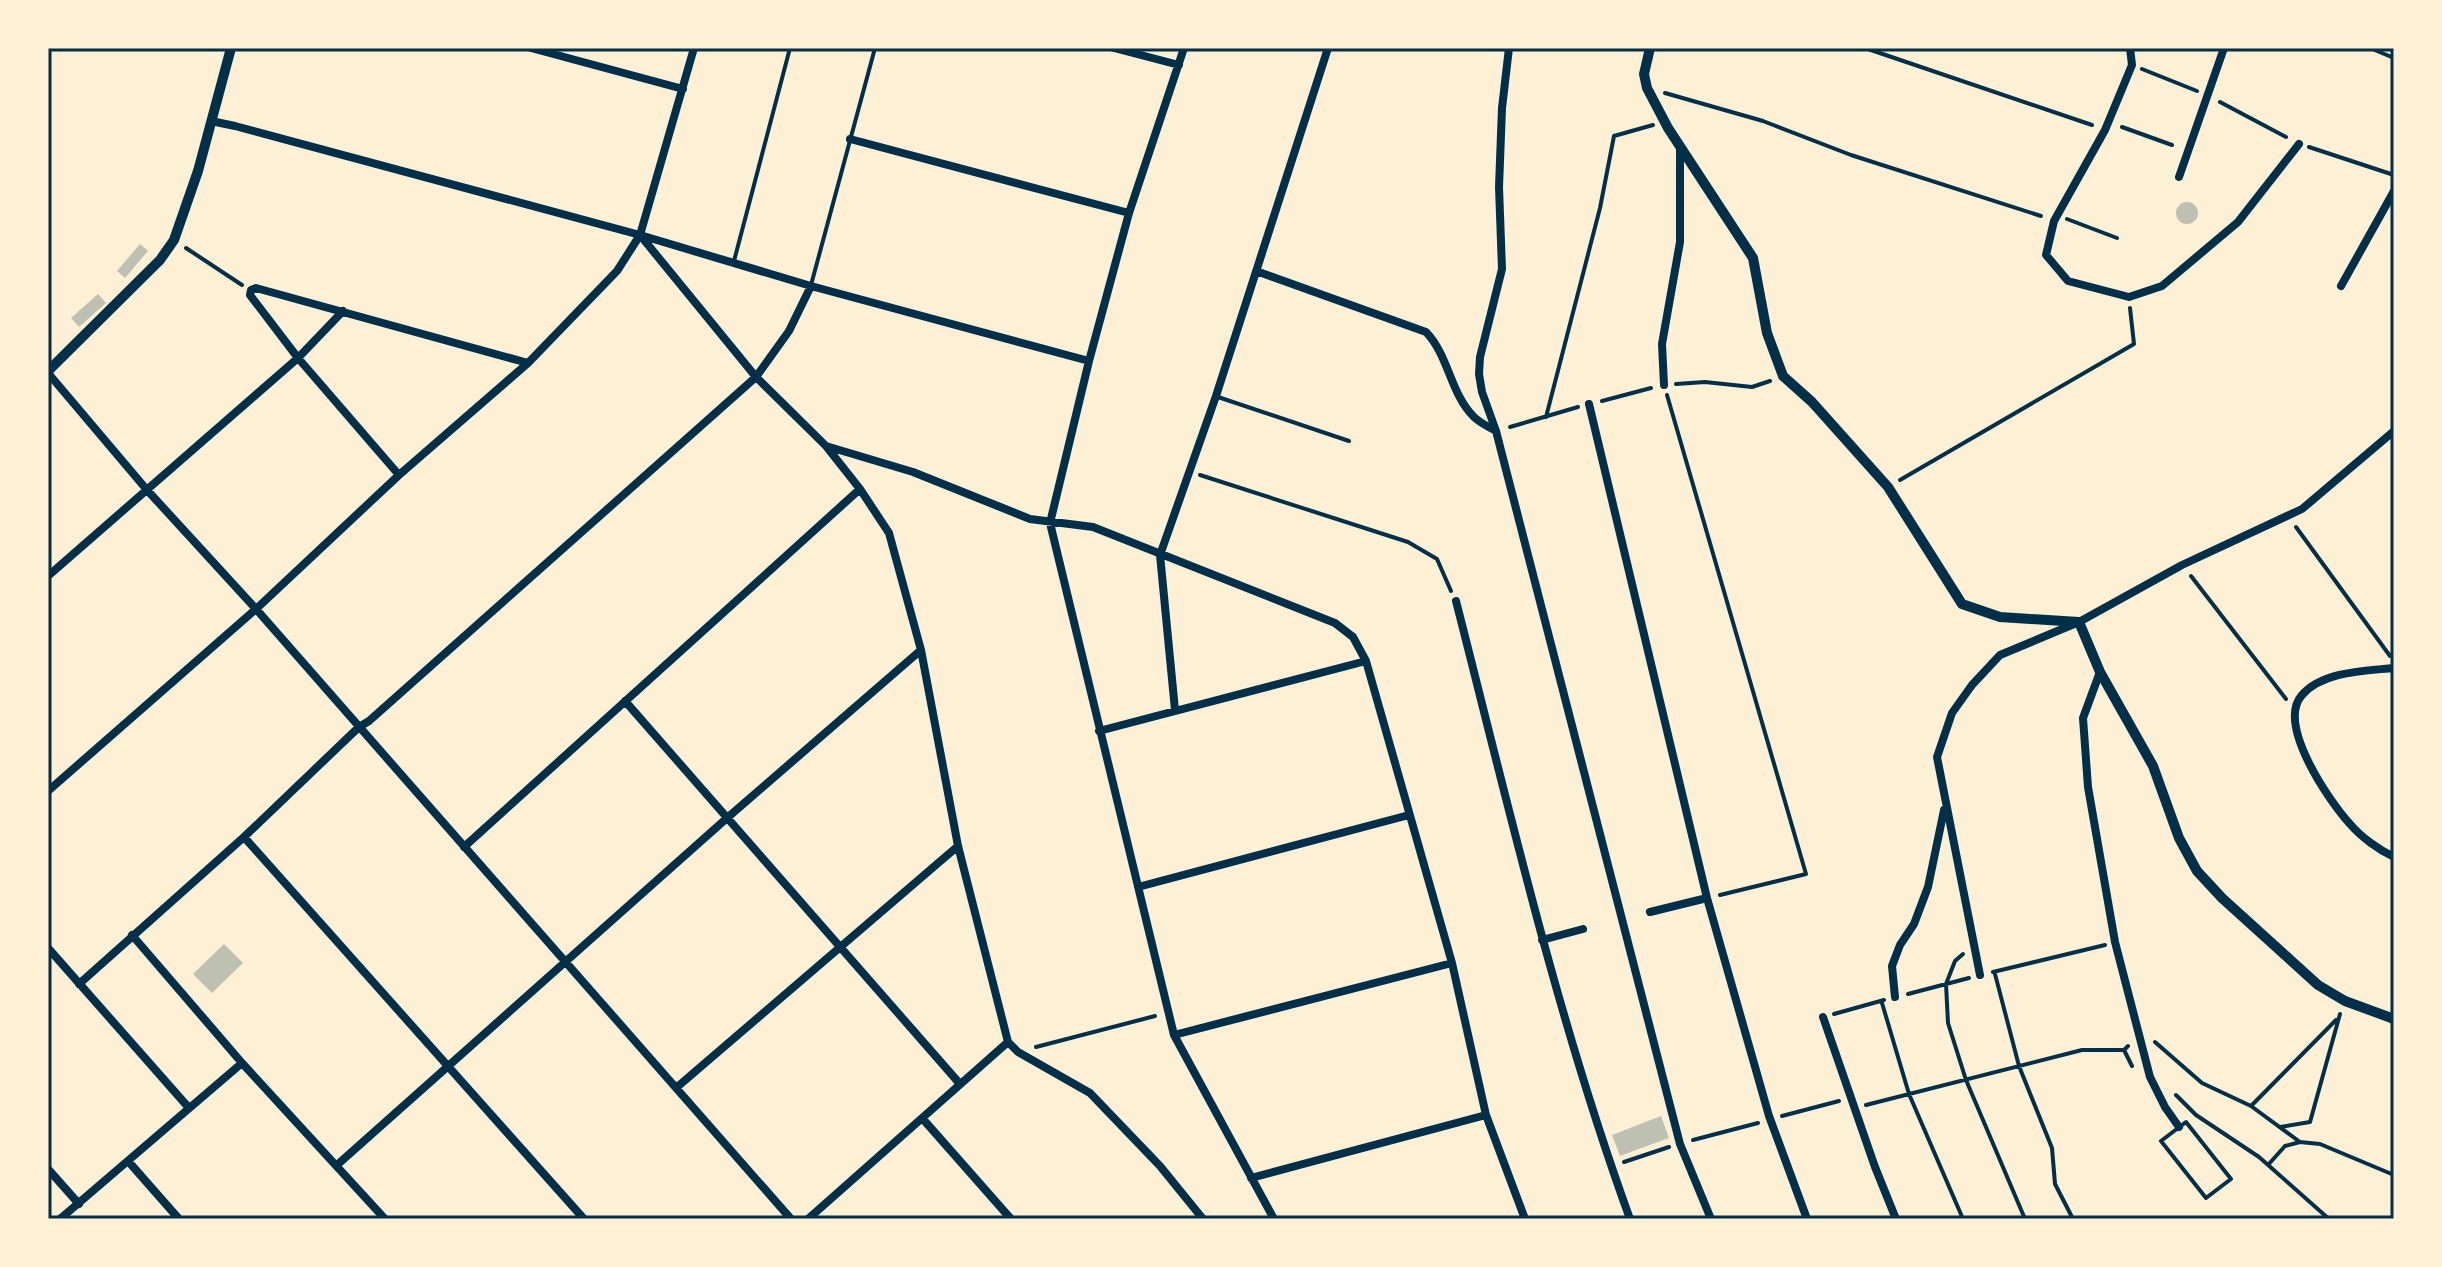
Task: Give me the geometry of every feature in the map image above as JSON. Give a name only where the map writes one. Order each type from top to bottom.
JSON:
[{"type":"street","points":[[231,48],[174,240],[160,260],[48,372],[147,490],[256,609],[791,1219]]},
{"type":"street","points":[[531,48],[683,89]]},
{"type":"street","points":[[48,791],[256,609],[399,475],[528,363],[617,271],[640,235],[694,48]]},
{"type":"street","points":[[1114,48],[1179,65]]},
{"type":"street","points":[[1184,48],[1129,213],[1050,523],[1174,1035],[1274,1219]]},
{"type":"street","points":[[1175,710],[1160,555],[1216,396],[1328,48]]},
{"type":"street","points":[[1509,48],[1502,108],[1499,187],[1502,269],[1480,357],[1482,392],[1496,431],[1680,1144],[1711,1219]]},
{"type":"street","points":[[1650,48],[1644,74],[1647,88],[1680,146],[1753,258],[1767,333],[1783,376],[1812,402],[1888,487],[1962,604],[2000,617],[2079,622]]},
{"type":"street","points":[[2130,48],[2132,65],[2107,126],[2056,218],[2046,255],[2068,281],[2129,297],[2162,286],[2238,222],[2299,144]]},
{"type":"street","points":[[2179,177],[2224,48]]},
{"type":"street","points":[[211,121],[640,235],[811,286],[1089,361]]},
{"type":"street","points":[[850,139],[1129,213]]},
{"type":"street","points":[[1664,385],[1662,344],[1680,242],[1680,146]]},
{"type":"street","points":[[2341,286],[2394,191]]},
{"type":"street","points":[[640,235],[756,377],[826,446],[889,533],[921,650],[958,846],[1008,1042],[1018,1052],[1090,1093],[1160,1166],[1203,1219]]},
{"type":"street","points":[[1256,271],[1426,332],[1438,344],[1460,399],[1475,419],[1496,431]]},
{"type":"street","points":[[79,984],[244,837],[359,727],[756,377],[789,331],[811,286]]},
{"type":"street","points":[[399,475],[298,358],[250,295],[251,290],[256,288],[528,363]]},
{"type":"street","points":[[48,576],[298,358],[343,311]]},
{"type":"street","points":[[1589,404],[1707,898],[1770,1119],[1807,1219]]},
{"type":"street","points":[[1980,975],[1944,805],[1937,757],[1952,713],[1972,685],[2000,655],[2079,622],[2182,565],[2302,509],[2394,431]]},
{"type":"street","points":[[826,446],[913,472],[1030,519],[1093,527],[1335,623],[1353,637],[1366,661],[1452,963],[1486,1115],[1525,1219]]},
{"type":"street","points":[[464,847],[860,489]]},
{"type":"street","points":[[1456,601],[1542,940],[1630,1219]]},
{"type":"street","points":[[2079,622],[2100,672],[2153,766],[2179,838],[2197,871],[2222,898],[2318,985],[2345,1001],[2394,1019]]},
{"type":"street","points":[[337,1165],[921,650]]},
{"type":"street","points":[[1099,731],[1366,661]]},
{"type":"street","points":[[2394,668],[2329,679],[2302,695],[2294,709],[2294,722],[2304,755],[2350,825],[2394,857]]},
{"type":"street","points":[[2100,672],[2083,718],[2088,787],[2115,942],[2150,1077],[2179,1127]]},
{"type":"street","points":[[625,701],[960,1084]]},
{"type":"street","points":[[1895,997],[1892,966],[1900,945],[1914,924],[1928,887],[1944,805]]},
{"type":"street","points":[[1138,887],[1409,815]]},
{"type":"street","points":[[244,837],[584,1219]]},
{"type":"street","points":[[676,1088],[958,846]]},
{"type":"street","points":[[1650,912],[1707,898]]},
{"type":"street","points":[[1542,940],[1583,929]]},
{"type":"street","points":[[132,935],[242,1063],[385,1219]]},
{"type":"street","points":[[48,948],[189,1108]]},
{"type":"street","points":[[1174,1035],[1452,963]]},
{"type":"street","points":[[1823,1017],[1896,1219]]},
{"type":"street","points":[[808,1219],[1008,1042]]},
{"type":"street","points":[[60,1219],[242,1063]]},
{"type":"street","points":[[1251,1178],[1486,1115]]},
{"type":"street","points":[[922,1118],[1011,1219]]},
{"type":"street","points":[[128,1161],[179,1219]]},
{"type":"street","points":[[48,1169],[79,1204]]},
{"type":"lane","points":[[734,263],[790,48]]},
{"type":"lane","points":[[811,286],[875,48]]},
{"type":"lane","points":[[1216,396],[1349,441]]},
{"type":"path","points":[[1865,48],[2172,145]]},
{"type":"path","points":[[2370,48],[2394,58]]},
{"type":"path","points":[[2132,65],[2209,96]]},
{"type":"path","points":[[1647,88],[1763,121],[1851,155],[2117,238]]},
{"type":"path","points":[[1546,417],[1600,208],[1614,136],[1667,125]]},
{"type":"path","points":[[174,240],[251,290]]},
{"type":"path","points":[[1888,487],[2134,344],[2129,297]]},
{"type":"path","points":[[1496,431],[1664,385],[1705,382],[1752,387],[1783,376]]},
{"type":"path","points":[[1664,385],[1806,874],[1707,898]]},
{"type":"path","points":[[1189,472],[1408,542],[1437,559],[1456,601]]},
{"type":"path","points":[[2288,515],[2394,661]]},
{"type":"path","points":[[2182,565],[2294,709]]},
{"type":"path","points":[[1973,944],[1955,961],[1946,984],[1948,1023],[1966,1080],[2025,1219]]},
{"type":"path","points":[[1994,972],[2019,1066],[2052,1148],[2055,1184],[2073,1219]]},
{"type":"path","points":[[1882,1001],[1909,1094],[1963,1219]]},
{"type":"path","points":[[2278,1127],[2310,1122],[2345,1001]]},
{"type":"path","points":[[1018,1052],[1168,1013]]},
{"type":"path","points":[[2251,1106],[2338,1017]]},
{"type":"path","points":[[1611,1166],[1850,1097],[1867,1105],[2082,1050],[2124,1050],[2138,1032],[2151,1039],[2202,1083],[2251,1106],[2300,1142]]},
{"type":"path","points":[[2150,1077],[2169,1089],[2196,1115],[2267,1165],[2329,1219]]},
{"type":"path","points":[[2186,1122],[2231,1179],[2206,1198],[2161,1141],[2179,1127],[2186,1122]]},
{"type":"path","points":[[2267,1165],[2285,1146],[2300,1142],[2320,1144],[2394,1175]]},
{"type":"building","points":[[2183,202],[2191,202],[2198,213],[2191,224],[2183,224],[2176,217],[2176,209]]},
{"type":"building","points":[[140,244],[148,251],[125,278],[117,271]]},
{"type":"building","points":[[98,294],[106,303],[79,327],[71,318]]},
{"type":"building","points":[[224,944],[243,963],[212,993],[193,974]]},
{"type":"building","points":[[1661,1116],[1669,1138],[1620,1156],[1612,1135]]}]
